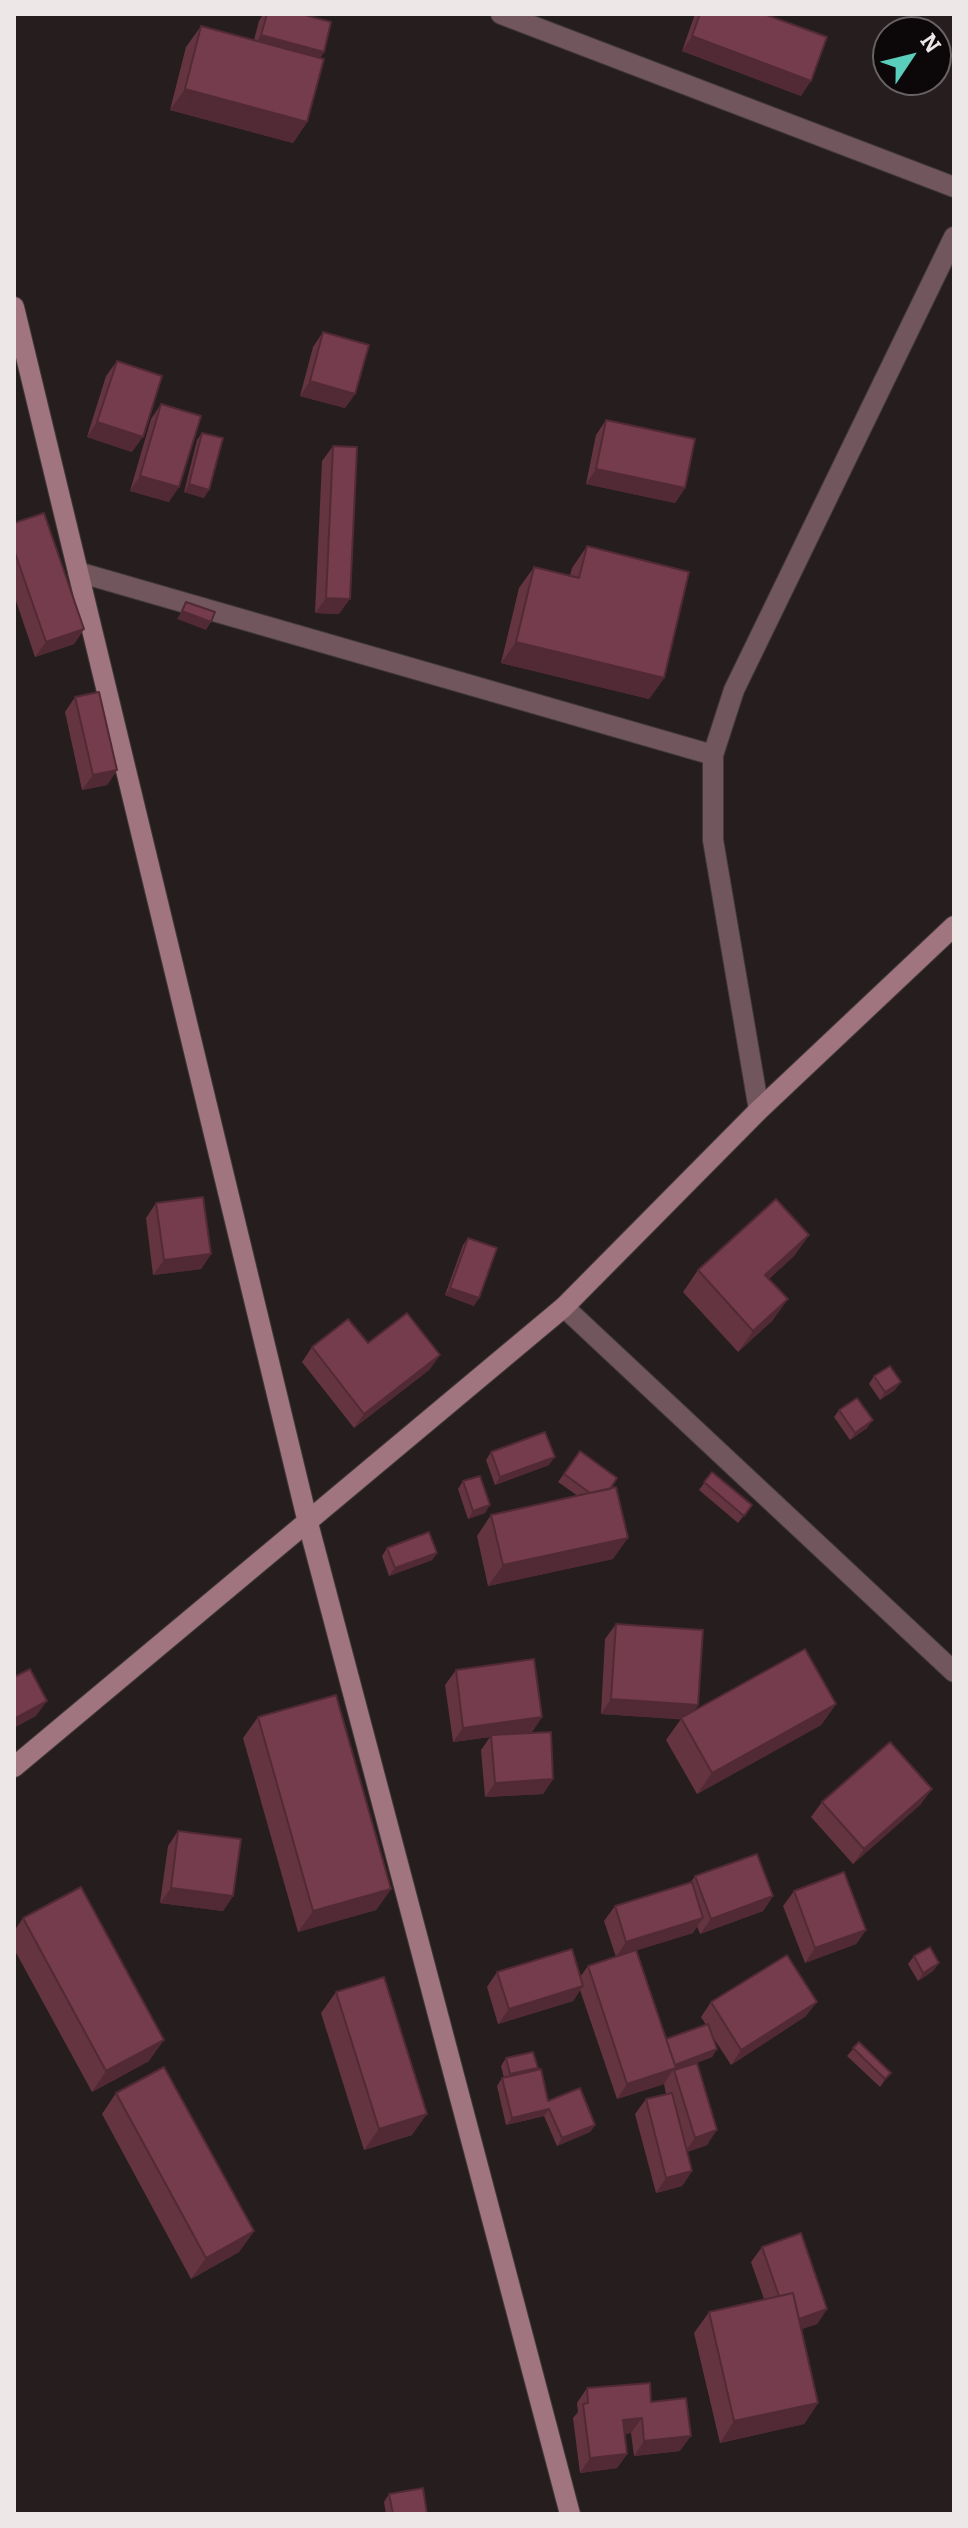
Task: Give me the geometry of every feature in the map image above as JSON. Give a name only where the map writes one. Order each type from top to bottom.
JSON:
[{"type":"main road","points":[[14,307],[308,1523],[570,2514]]},
{"type":"main road","points":[[14,1767],[564,1307],[759,1110],[954,926]]},
{"type":"street","points":[[501,14],[954,187]]},
{"type":"street","points":[[759,1110],[713,840],[713,755],[734,690],[954,237]]},
{"type":"street","points":[[78,572],[713,755]]},
{"type":"street","points":[[564,1307],[954,1672]]},
{"type":"building","points":[[267,14],[301,14],[331,22],[324,52],[261,35]]},
{"type":"building","points":[[700,14],[764,14],[827,37],[811,81],[692,36]]},
{"type":"building","points":[[201,26],[324,59],[307,122],[185,89]]},
{"type":"building","points":[[323,332],[369,345],[355,394],[310,381]]},
{"type":"building","points":[[117,361],[162,376],[143,437],[97,422]]},
{"type":"building","points":[[161,404],[201,416],[179,487],[140,476]]},
{"type":"building","points":[[606,420],[695,439],[685,488],[596,469]]},
{"type":"building","points":[[202,433],[223,438],[209,490],[189,484]]},
{"type":"building","points":[[333,446],[357,447],[350,599],[326,598]]},
{"type":"building","points":[[44,513],[84,629],[46,642],[14,550],[14,523]]},
{"type":"building","points":[[587,546],[689,572],[664,678],[516,642],[534,567],[579,578]]},
{"type":"building","points":[[186,602],[215,612],[211,622],[182,611]]},
{"type":"building","points":[[99,692],[117,770],[93,775],[75,697]]},
{"type":"building","points":[[203,1197],[211,1254],[164,1260],[156,1203]]},
{"type":"building","points":[[776,1199],[809,1235],[765,1275],[788,1299],[753,1331],[698,1270]]},
{"type":"building","points":[[468,1238],[497,1248],[479,1298],[450,1288]]},
{"type":"building","points":[[407,1313],[440,1355],[364,1414],[312,1347],[348,1319],[368,1343]]},
{"type":"building","points":[[890,1366],[901,1382],[885,1392],[874,1376]]},
{"type":"building","points":[[857,1398],[873,1420],[855,1433],[839,1410]]},
{"type":"building","points":[[545,1432],[555,1457],[500,1477],[491,1452]]},
{"type":"building","points":[[580,1451],[617,1478],[610,1489],[590,1493],[564,1474]]},
{"type":"building","points":[[712,1472],[752,1505],[744,1516],[704,1482]]},
{"type":"building","points":[[480,1476],[490,1505],[473,1511],[463,1481]]},
{"type":"building","points":[[616,1487],[628,1538],[503,1565],[491,1515]]},
{"type":"building","points":[[429,1532],[437,1553],[395,1568],[387,1548]]},
{"type":"building","points":[[616,1624],[703,1630],[698,1705],[611,1699]]},
{"type":"building","points":[[805,1649],[836,1704],[712,1773],[681,1718]]},
{"type":"building","points":[[534,1659],[542,1717],[463,1728],[456,1670]]},
{"type":"building","points":[[30,1669],[47,1701],[14,1719],[14,1677]]},
{"type":"building","points":[[336,1695],[391,1889],[313,1911],[258,1717]]},
{"type":"building","points":[[551,1732],[553,1779],[495,1783],[491,1735]]},
{"type":"building","points":[[890,1742],[932,1789],[864,1849],[822,1802]]},
{"type":"building","points":[[178,1831],[241,1839],[233,1896],[171,1888]]},
{"type":"building","points":[[757,1854],[773,1896],[711,1919],[695,1876]]},
{"type":"building","points":[[844,1872],[866,1930],[815,1948],[794,1891]]},
{"type":"building","points":[[692,1882],[703,1918],[626,1942],[615,1906]]},
{"type":"building","points":[[81,1887],[164,2040],[106,2071],[23,1918]]},
{"type":"building","points":[[930,1947],[939,1963],[923,1973],[914,1956]]},
{"type":"building","points":[[572,1949],[583,1986],[509,2009],[497,1972]]},
{"type":"building","points":[[636,1950],[676,2068],[627,2084],[588,1966]]},
{"type":"building","points":[[787,1955],[817,2002],[741,2050],[711,2002]]},
{"type":"building","points":[[384,1977],[427,2114],[379,2129],[336,1992]]},
{"type":"building","points":[[708,2024],[717,2049],[675,2065],[666,2039]]},
{"type":"building","points":[[859,2042],[891,2073],[885,2079],[853,2048]]},
{"type":"building","points":[[533,2052],[538,2068],[510,2074],[506,2058]]},
{"type":"building","points":[[697,2063],[717,2130],[695,2138],[674,2070]]},
{"type":"building","points":[[164,2067],[254,2231],[206,2258],[116,2093]]},
{"type":"building","points":[[541,2069],[548,2101],[580,2088],[595,2125],[562,2138],[549,2109],[512,2118],[502,2078]]},
{"type":"building","points":[[672,2093],[692,2171],[666,2178],[646,2099]]},
{"type":"building","points":[[801,2233],[827,2309],[799,2319],[793,2293],[779,2296],[762,2247]]},
{"type":"building","points":[[793,2293],[818,2403],[734,2421],[709,2312]]},
{"type":"building","points":[[650,2383],[651,2402],[686,2398],[691,2436],[644,2441],[642,2418],[623,2420],[627,2454],[590,2458],[583,2404],[588,2403],[587,2388]]},
{"type":"building","points":[[423,2488],[427,2514],[393,2514],[389,2494]]}]
